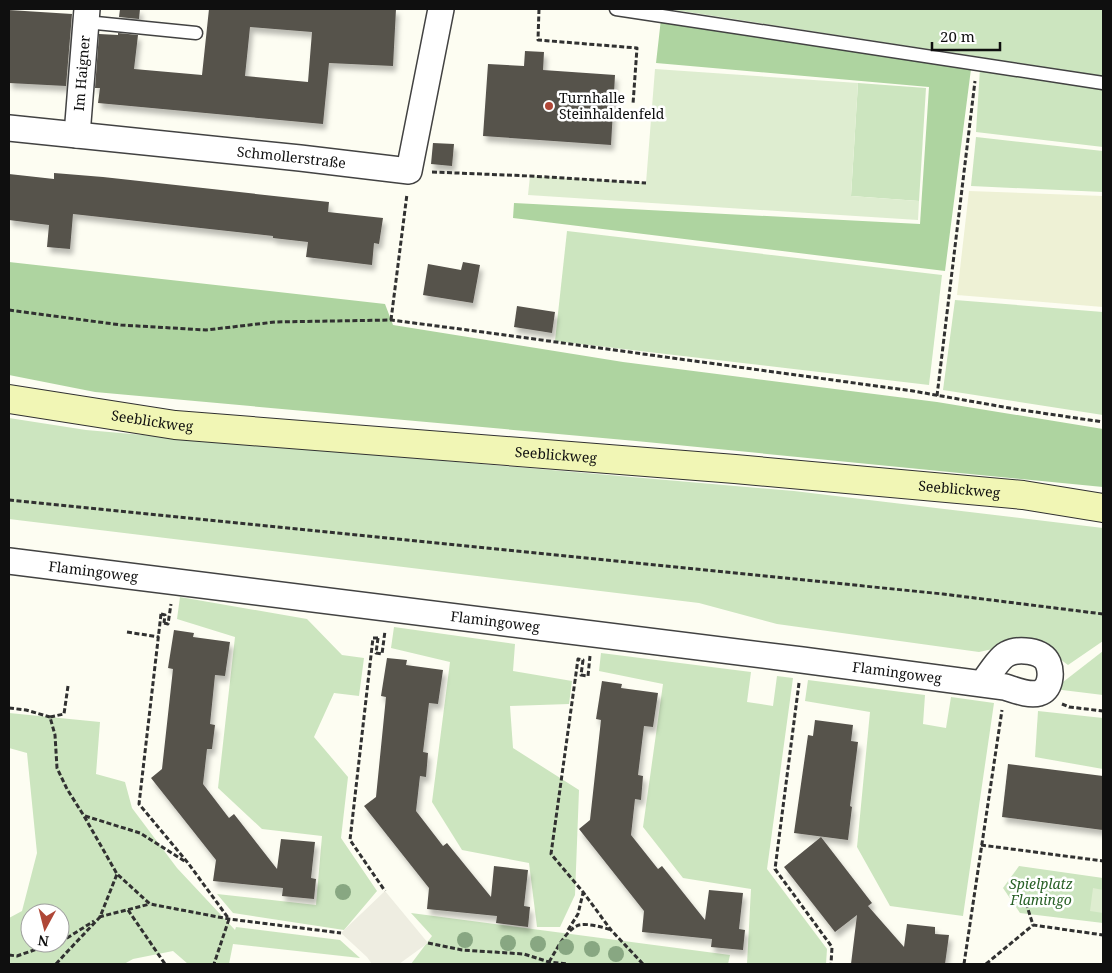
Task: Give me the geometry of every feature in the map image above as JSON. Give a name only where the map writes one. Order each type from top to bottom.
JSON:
[{"type":"main road","name":"Seeblickweg","points":[[9,400],[174,425],[745,470],[1023,496],[1103,508]]},
{"type":"street","points":[[410,171],[441,9]]},
{"type":"street","name":"Im Haigner","points":[[77,136],[87,15]]},
{"type":"street","name":"Schmollerstraße","points":[[9,128],[410,171]]},
{"type":"street","name":"Flamingoweg","points":[[9,561],[802,660],[994,686],[1039,694]]},
{"type":"street","points":[[994,686],[996,666],[1006,654],[1022,650],[1041,655],[1048,663],[1050,679],[1047,688],[1039,694]]},
{"type":"lane","points":[[616,9],[1103,83]]},
{"type":"lane","points":[[87,15],[196,33]]},
{"type":"path","points":[[539,9],[538,40],[636,48],[633,104]]},
{"type":"path","points":[[936,396],[977,64]]},
{"type":"path","points":[[391,320],[410,171],[646,183]]},
{"type":"path","points":[[9,310],[122,325],[206,330],[275,322],[391,320],[913,391],[1103,422]]},
{"type":"path","points":[[9,500],[943,594],[1103,614]]},
{"type":"path","points":[[164,623],[165,615],[161,614],[140,804],[229,919]]},
{"type":"path","points":[[127,632],[158,637]]},
{"type":"path","points":[[376,653],[378,638],[373,638],[350,840],[385,891]]},
{"type":"path","points":[[581,675],[583,660],[578,659],[551,854],[583,892],[611,930],[643,964]]},
{"type":"path","points":[[802,660],[775,869],[832,947],[831,964]]},
{"type":"path","points":[[9,708],[26,710],[50,717],[64,714],[68,686]]},
{"type":"path","points":[[964,964],[981,845],[994,686]]},
{"type":"path","points":[[1039,694],[1069,707],[1103,711]]},
{"type":"path","points":[[50,717],[55,735],[57,768],[67,789],[118,874],[150,904]]},
{"type":"path","points":[[84,816],[140,834],[188,864]]},
{"type":"path","points":[[981,845],[1103,861]]},
{"type":"path","points":[[56,964],[100,917],[118,874]]},
{"type":"path","points":[[549,962],[578,914],[583,892]]},
{"type":"path","points":[[1026,903],[1034,926]]},
{"type":"path","points":[[70,936],[100,917],[150,904],[229,919],[341,933]]},
{"type":"path","points":[[128,910],[165,964]]},
{"type":"path","points":[[214,964],[229,919]]},
{"type":"path","points":[[567,933],[579,925],[598,925],[611,930]]},
{"type":"path","points":[[986,964],[1034,926],[1103,935]]},
{"type":"path","points":[[428,943],[462,950],[524,954],[549,962],[567,964]]},
{"type":"path","points":[[9,955],[17,956],[26,953]]},
{"type":"green space","points":[[668,9],[1103,9],[1103,76]]},
{"type":"green space","points":[[661,19],[971,69],[945,271],[513,218],[514,203],[920,224],[929,87],[656,63]]},
{"type":"green space","points":[[980,68],[1103,86],[1103,147],[976,132]]},
{"type":"green space","points":[[655,69],[858,83],[851,196],[919,201],[918,220],[528,195],[530,176],[646,183]]},
{"type":"green space","points":[[858,83],[926,88],[919,201],[851,196]]},
{"type":"green space","points":[[976,137],[1103,151],[1103,192],[971,186]]},
{"type":"green space","points":[[969,191],[1103,196],[1103,307],[957,295]]},
{"type":"green space","points":[[567,231],[942,275],[929,385],[555,341]]},
{"type":"green space","points":[[9,262],[385,304],[393,325],[623,362],[937,402],[1103,429],[1103,487],[636,441],[95,392],[9,375]]},
{"type":"green space","points":[[955,300],[1103,312],[1103,415],[943,390]]},
{"type":"green space","points":[[9,418],[86,430],[794,491],[1103,528],[1103,641],[1068,665],[1034,640],[979,652],[777,624],[699,603],[9,519]]},
{"type":"green space","points":[[180,597],[307,619],[342,655],[364,658],[359,696],[334,693],[314,737],[348,777],[341,838],[377,891],[344,930],[233,913],[217,894],[316,905],[322,836],[262,829],[218,788],[235,637],[177,619]]},
{"type":"green space","points":[[394,627],[515,644],[513,671],[572,681],[569,704],[510,706],[513,748],[579,790],[575,895],[560,927],[537,927],[529,863],[462,850],[432,802],[450,662],[391,648]]},
{"type":"green space","points":[[1103,651],[1103,695],[1054,689]]},
{"type":"green space","points":[[601,653],[751,672],[747,702],[773,706],[777,676],[793,678],[767,869],[827,949],[826,964],[747,964],[751,889],[683,878],[643,827],[663,684],[599,671]]},
{"type":"green space","points":[[808,680],[925,695],[923,724],[946,728],[951,697],[994,703],[963,916],[890,906],[857,847],[870,712],[805,701]]},
{"type":"green space","points":[[1038,711],[1103,718],[1103,769],[1035,757]]},
{"type":"green space","points":[[9,713],[100,722],[96,774],[125,782],[132,808],[177,868],[235,930],[236,927],[340,940],[360,958],[233,944],[229,964],[188,964],[173,951],[133,959],[124,964],[9,964],[9,918],[20,912],[20,953],[70,953],[70,903],[24,903],[37,853],[27,753],[9,748]]},
{"type":"green space","name":"Spielplatz Flamingo","points":[[1019,866],[1103,878],[1103,923],[1020,913],[1003,888]]},
{"type":"green space","points":[[1093,888],[1103,890],[1103,913],[1090,911]]},
{"type":"green space","points":[[411,913],[730,955],[728,964],[411,964],[432,936]]},
{"type":"shaded area","points":[[385,891],[428,943],[399,964],[372,964],[341,933]]},
{"type":"building","points":[[120,9],[140,9],[139,19],[119,17]]},
{"type":"building","points":[[209,9],[396,9],[393,66],[329,63],[323,124],[98,103],[100,88],[95,88],[99,34],[138,35],[134,69],[202,75]],"holes":[[[250,27],[312,32],[308,82],[245,76]]]},
{"type":"building","points":[[9,10],[72,14],[66,86],[9,83]]},
{"type":"building","name":"Turnhalle Steinhaldenfeld","points":[[525,51],[544,52],[543,70],[615,75],[611,145],[483,136],[488,64],[524,66]]},
{"type":"building","points":[[433,143],[454,144],[452,166],[431,164]]},
{"type":"building","points":[[54,173],[329,202],[328,212],[383,218],[379,244],[374,243],[372,265],[306,257],[308,242],[273,238],[273,236],[73,214],[70,249],[47,247],[49,225],[9,220],[9,174],[54,179]]},
{"type":"building","points":[[463,262],[480,265],[473,303],[423,295],[428,264],[461,270]]},
{"type":"building","points":[[517,306],[555,312],[552,333],[514,327]]},
{"type":"building","points":[[174,630],[194,633],[193,637],[230,642],[225,676],[215,675],[210,724],[215,725],[212,749],[207,749],[203,784],[229,818],[234,814],[277,869],[281,839],[315,842],[311,878],[316,879],[314,899],[282,896],[283,888],[213,881],[216,860],[151,778],[162,769],[173,669],[168,668]]},
{"type":"building","points":[[387,658],[407,660],[406,665],[443,670],[438,704],[429,703],[423,752],[428,753],[426,777],[420,776],[416,811],[443,846],[447,843],[491,897],[494,866],[528,870],[524,906],[530,907],[528,927],[496,923],[497,916],[427,909],[429,888],[364,806],[376,797],[386,697],[381,696]]},
{"type":"building","points":[[602,681],[622,684],[621,688],[658,693],[653,727],[644,726],[638,775],[643,776],[641,800],[635,799],[631,835],[658,869],[662,866],[705,920],[709,890],[743,893],[739,929],[745,930],[743,950],[711,947],[712,939],[642,932],[644,911],[579,829],[590,820],[601,720],[596,719]]},
{"type":"building","points":[[815,720],[853,725],[851,741],[858,742],[848,840],[794,833],[808,735],[813,736]]},
{"type":"building","points":[[1008,764],[1103,776],[1103,830],[1002,817]]},
{"type":"building","points":[[821,837],[872,903],[868,906],[904,947],[907,924],[935,927],[935,934],[949,935],[945,964],[851,964],[857,915],[835,932],[784,867]]},
{"type":"place","name":"Turnhalle Steinhaldenfeld","points":[[549,106]]}]
